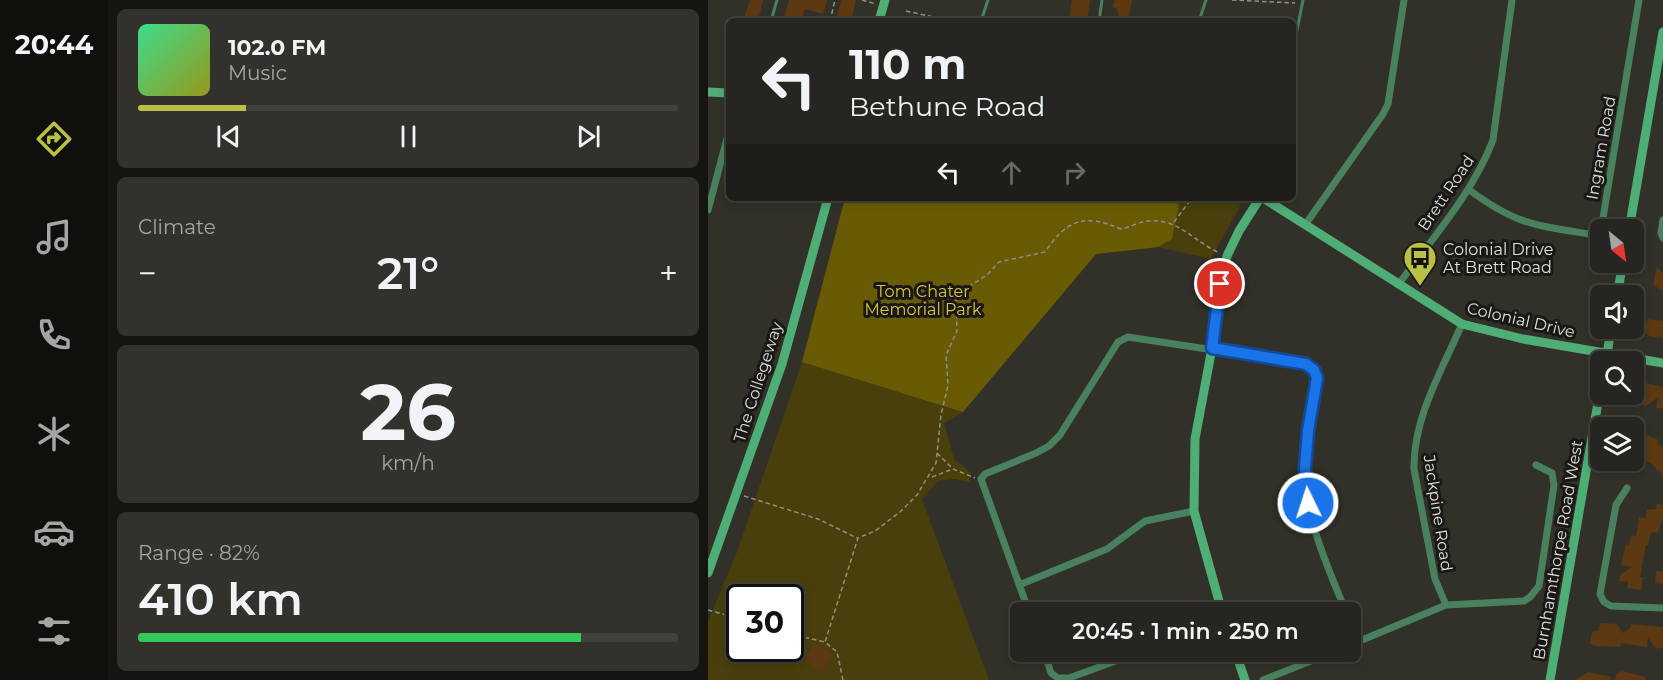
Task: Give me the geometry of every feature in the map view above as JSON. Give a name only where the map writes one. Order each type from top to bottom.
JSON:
[{"type":"street","points":[[1305,225],[1388,104],[1404,0]]},
{"type":"street","name":"Brett Road","points":[[1398,285],[1468,189],[1484,163],[1493,140],[1512,0]]},
{"type":"street","name":"Ingram Road","points":[[1468,189],[1496,210],[1528,224],[1589,234],[1598,232],[1602,224],[1639,0]]},
{"type":"street","points":[[880,18],[884,3]]},
{"type":"street","points":[[1631,219],[1663,32]]},
{"type":"street","points":[[708,92],[726,93]]},
{"type":"street","points":[[708,210],[726,142]]},
{"type":"street","name":"The Collegeway","points":[[708,573],[738,494],[782,364],[827,201]]},
{"type":"street","points":[[1219,602],[1194,511],[1195,439],[1212,348],[1220,284],[1227,256],[1239,231],[1259,201]]},
{"type":"street","name":"Colonial Drive","points":[[1266,201],[1462,324],[1590,353]]},
{"type":"street","points":[[1663,220],[1660,233],[1663,238]]},
{"type":"street","name":"Jackpine Road","points":[[1446,605],[1435,579],[1414,469],[1414,452],[1416,432],[1462,324]]},
{"type":"street","points":[[1025,602],[981,479],[985,474],[1049,446],[1060,435],[1118,342],[1128,337],[1306,364],[1314,370],[1317,378],[1308,431],[1305,468],[1308,503],[1320,549],[1342,602]]},
{"type":"street","name":"Colonial Drive","points":[[1644,361],[1663,363]]},
{"type":"street","name":"Burnhamthorpe Road West","points":[[1550,680],[1598,405]]},
{"type":"street","points":[[1361,641],[1446,605],[1524,601],[1530,597],[1539,586],[1554,485],[1552,473],[1536,465]]},
{"type":"street","points":[[1627,488],[1616,505],[1600,594],[1604,603],[1611,606],[1663,608]]},
{"type":"street","points":[[1019,585],[1107,549],[1145,520],[1194,511]]},
{"type":"street","points":[[1048,662],[1052,673],[1058,678],[1069,678],[1113,662]]},
{"type":"street","points":[[1239,662],[1245,680]]},
{"type":"street","points":[[1263,680],[1308,662]]},
{"type":"lane","points":[[772,18],[777,0]]},
{"type":"lane","points":[[982,18],[988,0]]},
{"type":"lane","points":[[1099,18],[1102,0]]},
{"type":"lane","points":[[1200,18],[1206,0]]},
{"type":"lane","points":[[1296,34],[1302,2]]},
{"type":"path","points":[[831,18],[835,0]]},
{"type":"path","points":[[862,0],[884,3]]},
{"type":"path","points":[[1232,0],[1302,2]]},
{"type":"path","points":[[906,11],[938,18]]},
{"type":"path","points":[[1174,223],[1190,201]]},
{"type":"path","points":[[738,494],[819,519],[858,538],[875,531],[900,512],[929,478],[936,463],[941,415],[948,385],[946,355],[957,331],[956,298],[962,291],[987,275],[999,262],[1046,252],[1058,235],[1078,222],[1089,218],[1106,221],[1121,229],[1146,221],[1174,223],[1205,247],[1227,256]]},
{"type":"path","points":[[937,453],[953,469],[970,478],[981,479]]},
{"type":"path","points":[[929,478],[953,469]]},
{"type":"path","points":[[825,642],[858,538]]},
{"type":"path","points":[[708,610],[726,615]]},
{"type":"path","points":[[804,638],[825,642],[837,652],[843,680]]},
{"type":"green space","name":"Tom Chater Memorial Park","points":[[844,201],[1173,201],[1179,204],[1182,201],[1240,201],[1241,204],[1211,259],[1158,247],[1096,254],[963,412],[944,423],[954,459],[971,473],[970,482],[954,479],[938,481],[922,499],[989,680],[708,680],[708,622],[737,552],[802,362]]},
{"type":"green space","points":[[844,201],[1173,201],[1179,204],[1172,239],[1158,247],[1096,254],[963,412],[802,362]]},
{"type":"building","points":[[750,0],[763,0],[759,18],[744,18]]},
{"type":"building","points":[[789,0],[827,0],[823,14],[805,9],[802,18],[784,18]]},
{"type":"building","points":[[841,0],[856,0],[852,18],[837,18]]},
{"type":"building","points":[[1072,0],[1090,0],[1087,18],[1069,18]]},
{"type":"building","points":[[1115,0],[1132,0],[1129,18],[1119,18],[1117,8],[1113,7]]},
{"type":"building","points":[[1657,267],[1663,274],[1663,291],[1653,285]]},
{"type":"building","points":[[1647,319],[1663,321],[1663,338],[1649,336],[1645,332]]},
{"type":"building","points":[[1646,383],[1663,387],[1663,409],[1656,408],[1658,397],[1645,407],[1643,405]]},
{"type":"building","points":[[1644,434],[1659,440],[1657,443],[1663,447],[1663,476],[1652,464],[1644,460]]},
{"type":"building","points":[[1657,504],[1663,505],[1663,518],[1658,533],[1651,532],[1648,545],[1646,545],[1640,577],[1643,577],[1641,590],[1627,588],[1628,582],[1619,581],[1620,575],[1632,567],[1621,565],[1626,544],[1629,545],[1631,535],[1636,536],[1639,517],[1646,518],[1647,510],[1656,509]]},
{"type":"building","points":[[1656,571],[1663,572],[1663,584],[1655,583]]},
{"type":"building","points":[[1600,623],[1617,624],[1623,633],[1630,628],[1631,624],[1663,627],[1663,647],[1656,649],[1648,638],[1647,647],[1621,643],[1620,647],[1595,646],[1590,644],[1592,632],[1599,630]]},
{"type":"building","points":[[814,643],[833,654],[822,672],[804,661]]},
{"type":"building","points":[[1622,671],[1646,677],[1645,680],[1615,680],[1616,675]]},
{"type":"building","points":[[1588,672],[1611,677],[1610,680],[1575,680]]},
{"type":"place","name":"Colonial Drive At Brett Road","points":[[1420,287]]},
{"type":"route","points":[[1220,284],[1212,348],[1306,364],[1314,370],[1317,378],[1308,431],[1305,468],[1308,503]]}]
